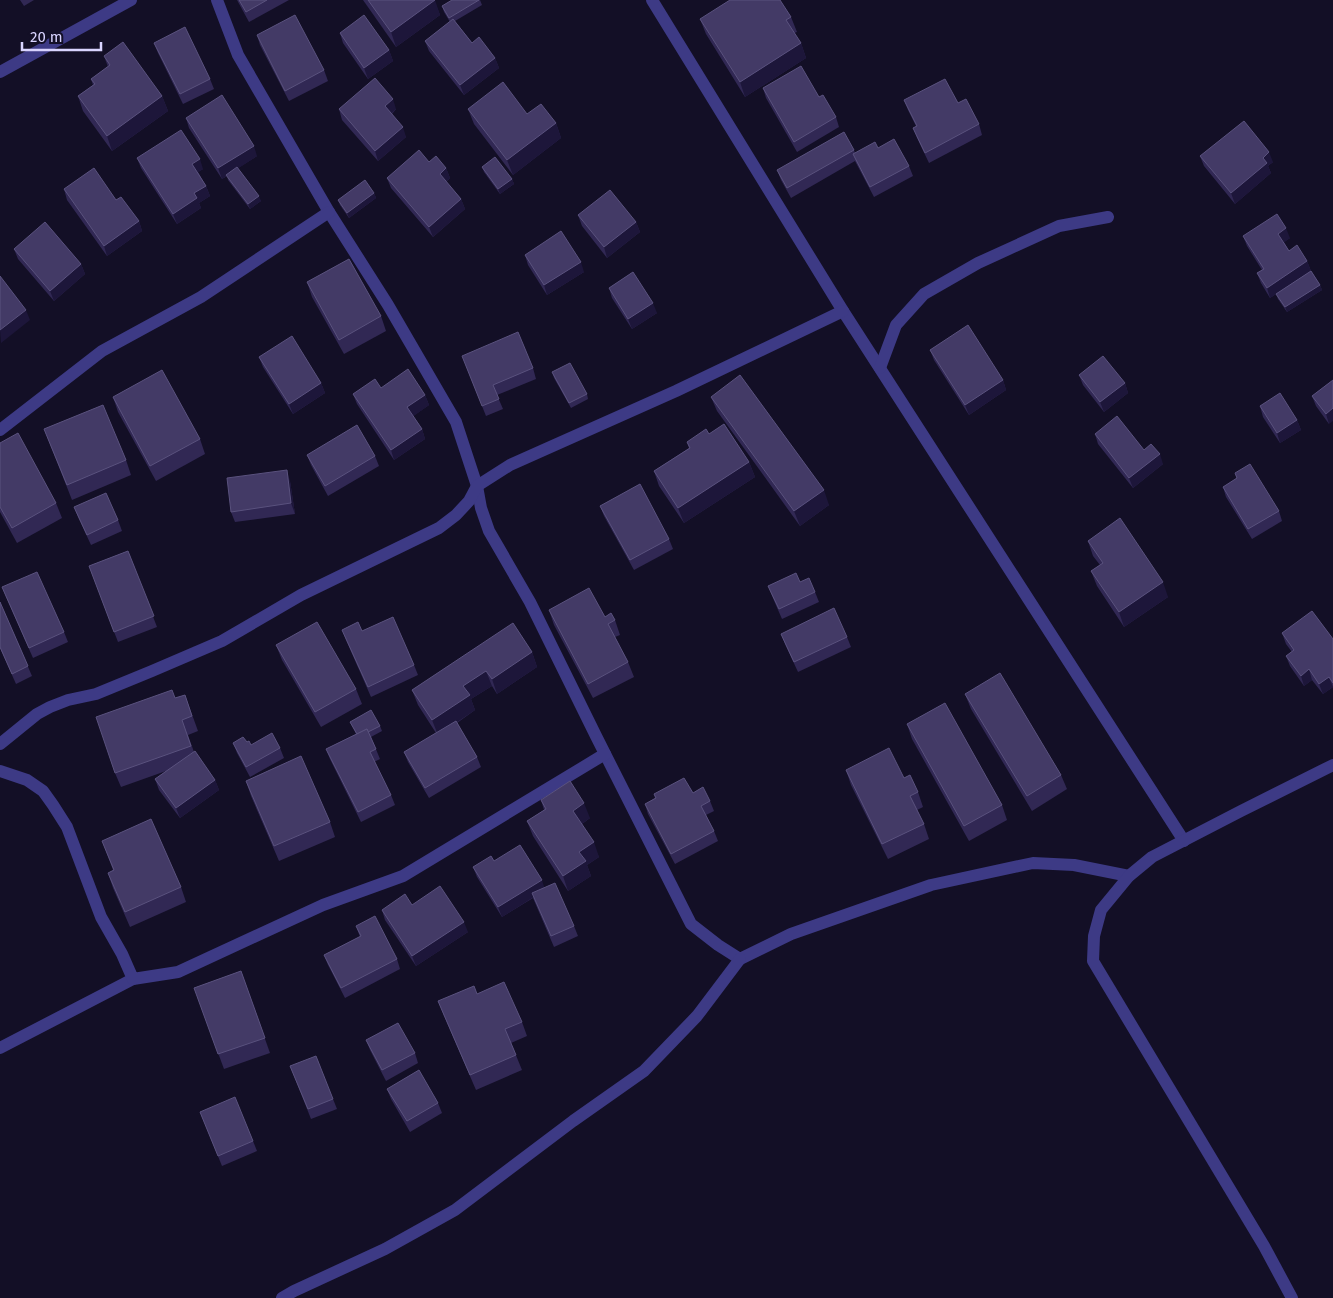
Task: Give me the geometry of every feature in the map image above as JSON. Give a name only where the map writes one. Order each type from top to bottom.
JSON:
[{"type":"street","points":[[0,72],[131,0]]},
{"type":"street","points":[[217,0],[238,55],[456,422],[478,486],[481,508],[489,531],[530,602],[691,924],[740,959]]},
{"type":"street","points":[[652,0],[843,311],[1184,841]]},
{"type":"street","points":[[0,430],[102,351],[202,298],[330,212]]},
{"type":"street","points":[[880,368],[896,325],[924,294],[978,263],[1059,226],[1108,217]]},
{"type":"street","points":[[0,744],[50,706],[96,694],[222,641],[301,595],[439,528],[456,515],[469,501],[478,486],[510,464],[676,391],[843,311]]},
{"type":"street","points":[[0,1048],[133,979],[178,972],[323,905],[403,876],[605,754]]},
{"type":"street","points":[[1292,1298],[1264,1246],[1094,961],[1094,936],[1101,910],[1129,876],[1152,857],[1241,810],[1333,766]]},
{"type":"street","points":[[0,771],[27,780],[43,791],[53,805],[67,827],[101,917],[122,954],[133,979]]},
{"type":"street","points":[[282,1298],[385,1249],[455,1210],[573,1121],[644,1071],[697,1016],[740,959],[792,934],[931,885],[1033,863],[1074,865],[1129,876]]},
{"type":"building","points":[[239,0],[267,0],[246,12]]},
{"type":"building","points":[[368,0],[435,0],[391,32]]},
{"type":"building","points":[[452,0],[479,0],[449,18],[442,6]]},
{"type":"building","points":[[730,0],[780,0],[791,17],[786,20],[801,43],[740,82],[700,19]]},
{"type":"building","points":[[295,15],[324,70],[285,91],[257,35]]},
{"type":"building","points":[[364,15],[389,50],[364,68],[340,33]]},
{"type":"building","points":[[453,19],[472,43],[479,37],[495,58],[460,85],[425,41]]},
{"type":"building","points":[[185,27],[210,79],[180,94],[154,43]]},
{"type":"building","points":[[123,42],[162,96],[107,136],[78,96],[95,84],[91,79],[110,65],[104,56]]},
{"type":"building","points":[[801,66],[819,97],[823,95],[836,117],[794,142],[763,88]]},
{"type":"building","points":[[375,78],[393,99],[385,106],[403,127],[375,151],[339,109]]},
{"type":"building","points":[[945,79],[958,103],[966,99],[979,124],[925,153],[913,128],[917,126],[904,100]]},
{"type":"building","points":[[503,82],[527,114],[541,104],[556,123],[507,160],[468,109]]},
{"type":"building","points":[[222,95],[254,146],[218,168],[186,118]]},
{"type":"building","points":[[1244,121],[1269,152],[1263,158],[1267,163],[1231,193],[1200,156]]},
{"type":"building","points":[[181,130],[200,159],[192,164],[206,186],[194,193],[197,198],[173,214],[137,158]]},
{"type":"building","points":[[844,132],[854,150],[787,188],[777,170]]},
{"type":"building","points":[[894,139],[909,166],[870,187],[853,154],[875,142],[878,148]]},
{"type":"building","points":[[419,150],[429,162],[436,156],[446,168],[440,174],[461,199],[429,227],[387,178]]},
{"type":"building","points":[[495,157],[512,179],[498,189],[482,167]]},
{"type":"building","points":[[237,167],[259,196],[248,204],[226,175]]},
{"type":"building","points":[[94,168],[116,200],[121,197],[139,221],[104,246],[64,189]]},
{"type":"building","points":[[365,180],[374,193],[347,213],[338,200]]},
{"type":"building","points":[[610,190],[636,222],[604,247],[578,215]]},
{"type":"building","points":[[1277,214],[1286,228],[1278,234],[1289,251],[1297,245],[1307,261],[1267,288],[1257,273],[1264,269],[1243,236]]},
{"type":"building","points":[[45,222],[81,264],[50,291],[14,249]]},
{"type":"building","points":[[561,231],[581,262],[544,285],[525,255]]},
{"type":"building","points":[[349,259],[381,316],[339,340],[307,282]]},
{"type":"building","points":[[1311,271],[1320,285],[1285,307],[1276,294]]},
{"type":"building","points":[[633,272],[653,303],[628,319],[609,288]]},
{"type":"building","points":[[0,276],[26,310],[0,330]]},
{"type":"building","points":[[968,325],[1003,380],[965,405],[930,350]]},
{"type":"building","points":[[518,332],[533,368],[493,385],[499,399],[482,406],[462,356]]},
{"type":"building","points":[[292,336],[321,383],[289,404],[259,357]]},
{"type":"building","points":[[1103,356],[1125,383],[1100,402],[1079,375]]},
{"type":"building","points":[[570,363],[587,394],[569,403],[552,372]]},
{"type":"building","points":[[408,369],[425,395],[407,407],[422,429],[391,450],[353,394],[375,379],[381,388]]},
{"type":"building","points":[[162,370],[200,439],[150,466],[113,397]]},
{"type":"building","points":[[740,375],[824,490],[794,511],[711,397]]},
{"type":"building","points":[[1333,380],[1333,408],[1326,414],[1312,396]]},
{"type":"building","points":[[1280,393],[1297,420],[1277,433],[1260,406]]},
{"type":"building","points":[[103,405],[126,460],[67,485],[44,429]]},
{"type":"building","points":[[1117,416],[1144,450],[1151,444],[1160,454],[1129,478],[1095,434]]},
{"type":"building","points":[[724,424],[749,462],[678,508],[654,471],[690,448],[687,442],[706,429],[709,434]]},
{"type":"building","points":[[357,425],[375,456],[325,486],[307,455]]},
{"type":"building","points":[[18,433],[56,503],[12,528],[0,507],[0,443]]},
{"type":"building","points":[[1250,464],[1279,511],[1248,529],[1223,487],[1237,478],[1235,473]]},
{"type":"building","points":[[287,470],[291,503],[231,512],[227,478]]},
{"type":"building","points":[[640,484],[669,539],[630,560],[600,506]]},
{"type":"building","points":[[106,493],[118,520],[87,535],[74,507]]},
{"type":"building","points":[[1120,518],[1163,582],[1119,612],[1091,571],[1103,563],[1088,541]]},
{"type":"building","points":[[128,551],[154,616],[114,632],[89,566]]},
{"type":"building","points":[[37,572],[64,632],[29,648],[2,587]]},
{"type":"building","points":[[796,573],[800,582],[809,578],[815,592],[779,609],[768,586]]},
{"type":"building","points":[[589,588],[605,617],[611,613],[615,620],[608,624],[628,662],[588,684],[549,610]]},
{"type":"building","points":[[0,602],[28,666],[12,674],[0,647]]},
{"type":"building","points":[[834,608],[847,637],[794,662],[781,634]]},
{"type":"building","points":[[1312,611],[1333,639],[1333,683],[1329,677],[1319,684],[1309,669],[1301,676],[1286,656],[1294,650],[1282,633]]},
{"type":"building","points":[[393,617],[414,665],[368,687],[342,630],[358,622],[362,631]]},
{"type":"building","points":[[317,622],[356,689],[315,712],[276,645]]},
{"type":"building","points":[[513,623],[532,652],[492,679],[486,671],[463,686],[470,695],[432,720],[412,690]]},
{"type":"building","points":[[1000,673],[1061,775],[1027,796],[965,694]]},
{"type":"building","points":[[172,690],[175,698],[185,695],[192,716],[182,720],[191,746],[115,773],[96,717]]},
{"type":"building","points":[[945,703],[1002,805],[964,826],[907,724]]},
{"type":"building","points":[[371,710],[380,726],[368,732],[367,729],[357,734],[350,722]]},
{"type":"building","points":[[456,721],[477,757],[425,788],[404,752]]},
{"type":"building","points":[[367,729],[376,749],[370,752],[391,795],[358,812],[326,749]]},
{"type":"building","points":[[272,733],[280,748],[246,767],[233,743],[243,737],[251,745]]},
{"type":"building","points":[[889,748],[904,778],[910,775],[918,792],[910,796],[924,824],[882,844],[846,770]]},
{"type":"building","points":[[195,751],[215,780],[176,808],[155,779]]},
{"type":"building","points":[[301,756],[330,822],[274,846],[246,781]]},
{"type":"building","points":[[684,778],[693,793],[703,787],[710,801],[701,806],[714,831],[671,854],[645,804],[656,798],[654,794]]},
{"type":"building","points":[[570,781],[584,803],[573,811],[594,842],[579,852],[586,861],[563,876],[527,821],[546,809],[541,800]]},
{"type":"building","points":[[151,819],[181,887],[125,912],[108,873],[114,870],[102,841]]},
{"type":"building","points":[[520,845],[542,880],[498,907],[473,867],[491,856],[494,861]]},
{"type":"building","points":[[555,883],[574,926],[551,936],[532,893]]},
{"type":"building","points":[[440,886],[464,922],[412,956],[382,910],[405,894],[412,905]]},
{"type":"building","points":[[375,916],[397,959],[341,988],[324,955],[361,936],[356,926]]},
{"type":"building","points":[[241,971],[265,1038],[218,1054],[194,988]]},
{"type":"building","points":[[504,982],[522,1022],[505,1029],[516,1055],[470,1075],[438,1001],[474,986],[477,994]]},
{"type":"building","points":[[398,1023],[415,1053],[382,1070],[366,1040]]},
{"type":"building","points":[[316,1056],[333,1099],[308,1109],[290,1066]]},
{"type":"building","points":[[419,1070],[438,1103],[407,1121],[387,1089]]},
{"type":"building","points":[[235,1097],[253,1141],[218,1156],[200,1112]]}]
